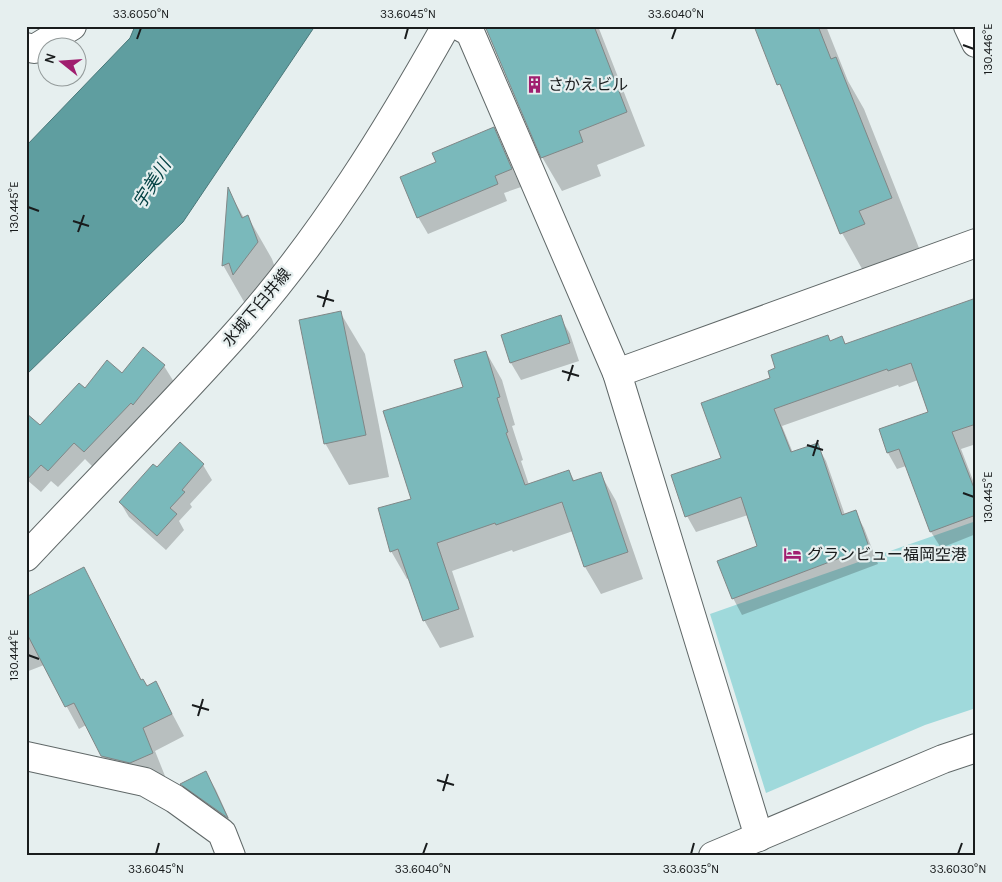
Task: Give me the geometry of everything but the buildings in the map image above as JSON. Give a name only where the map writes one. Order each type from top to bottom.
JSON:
[{"type":"street","points":[[26,47],[34,49],[72,26]]},
{"type":"street","name":"水城下臼井線","points":[[26,557],[244,325],[324,223],[398,111],[446,26]]},
{"type":"street","points":[[459,26],[470,32],[617,373],[759,837]]},
{"type":"street","points":[[968,26],[976,43]]},
{"type":"street","points":[[617,373],[976,243]]},
{"type":"street","points":[[713,856],[943,759],[976,748]]},
{"type":"street","points":[[26,756],[145,782],[175,798],[222,833],[231,856]]},
{"type":"shaded area","points":[[976,521],[976,708],[925,725],[766,793],[710,614]]},
{"type":"water","name":"宇美川","points":[[135,26],[315,26],[183,222],[26,375],[26,146],[82,88],[88,88],[88,82],[130,38]]},
{"type":"place","name":"さかえビル","points":[[534,84]]},
{"type":"place","name":"グランビュー福岡空港","points":[[793,554]]}]
